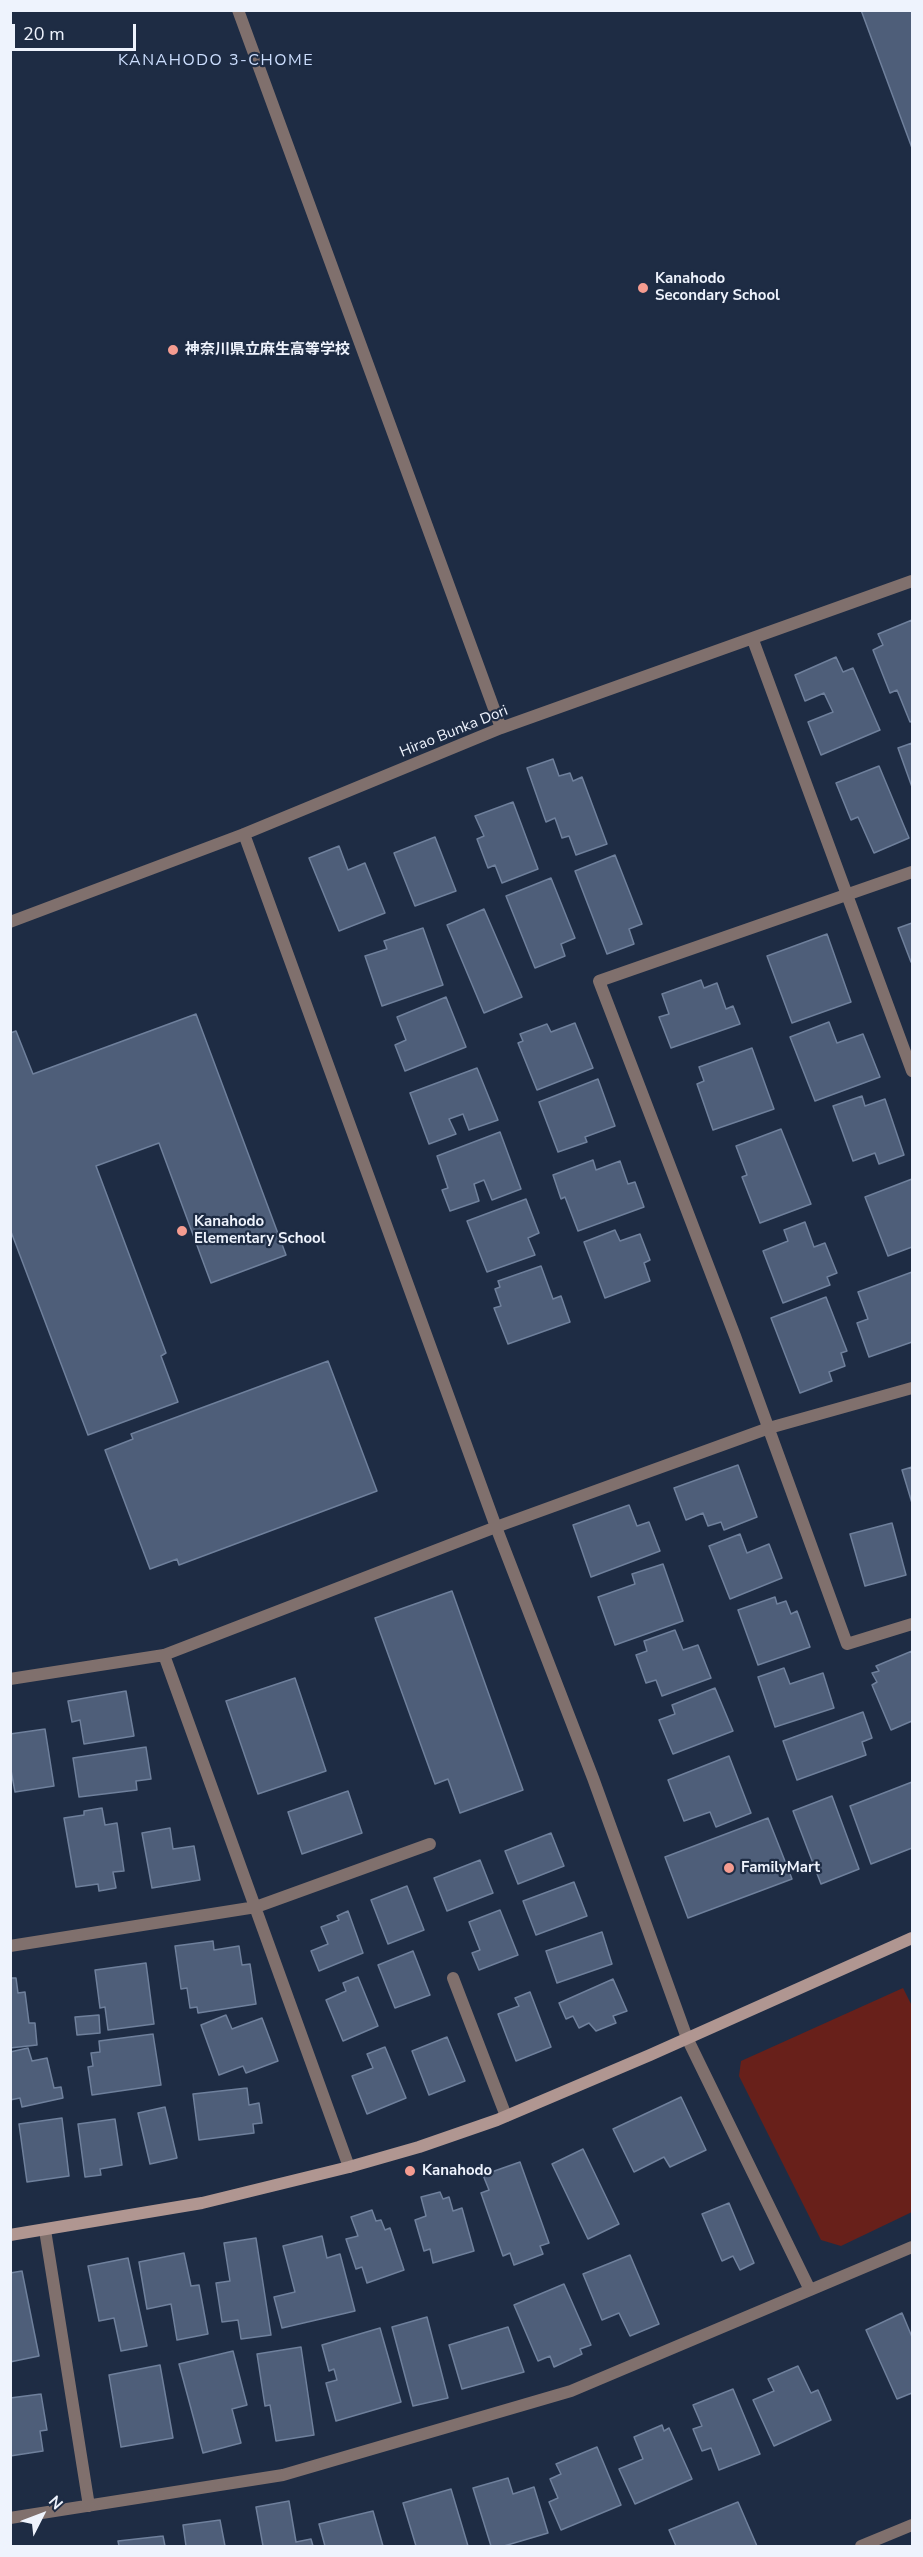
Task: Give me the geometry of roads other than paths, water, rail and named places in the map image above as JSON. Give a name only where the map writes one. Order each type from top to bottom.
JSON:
[{"type":"street","points":[[238,10],[501,728]]},
{"type":"street","name":"Hirao Bunka Dori","points":[[10,922],[244,834],[501,728],[753,640],[912,581]]},
{"type":"street","points":[[753,640],[912,1071]]},
{"type":"street","points":[[244,834],[496,1527],[593,1778],[687,2038],[810,2290]]},
{"type":"street","points":[[912,873],[848,897],[599,981],[769,1428],[847,1644],[912,1624]]},
{"type":"street","points":[[10,1679],[164,1655],[496,1527],[769,1428],[912,1388]]},
{"type":"street","points":[[164,1655],[349,2167]]},
{"type":"street","points":[[10,1946],[256,1907],[430,1844]]},
{"type":"street","points":[[10,2235],[201,2203],[349,2167],[419,2147],[506,2116],[912,1938]]},
{"type":"street","points":[[453,1978],[506,2116]]},
{"type":"street","points":[[45,2230],[89,2506]]},
{"type":"street","points":[[10,2518],[283,2475],[571,2391],[912,2247]]},
{"type":"street","points":[[861,2547],[912,2524]]},
{"type":"place","name":"Kanahodo Secondary School","points":[[643,288]]},
{"type":"place","name":"神奈川県立麻生高等学校","points":[[173,350]]},
{"type":"place","name":"Kanahodo Elementary School","points":[[182,1231]]},
{"type":"place","name":"FamilyMart","points":[[729,1868]]},
{"type":"place","name":"Kanahodo","points":[[410,2171]]},
{"type":"district","name":"KANAHODO 3-CHOME","points":[[216,61]]}]
